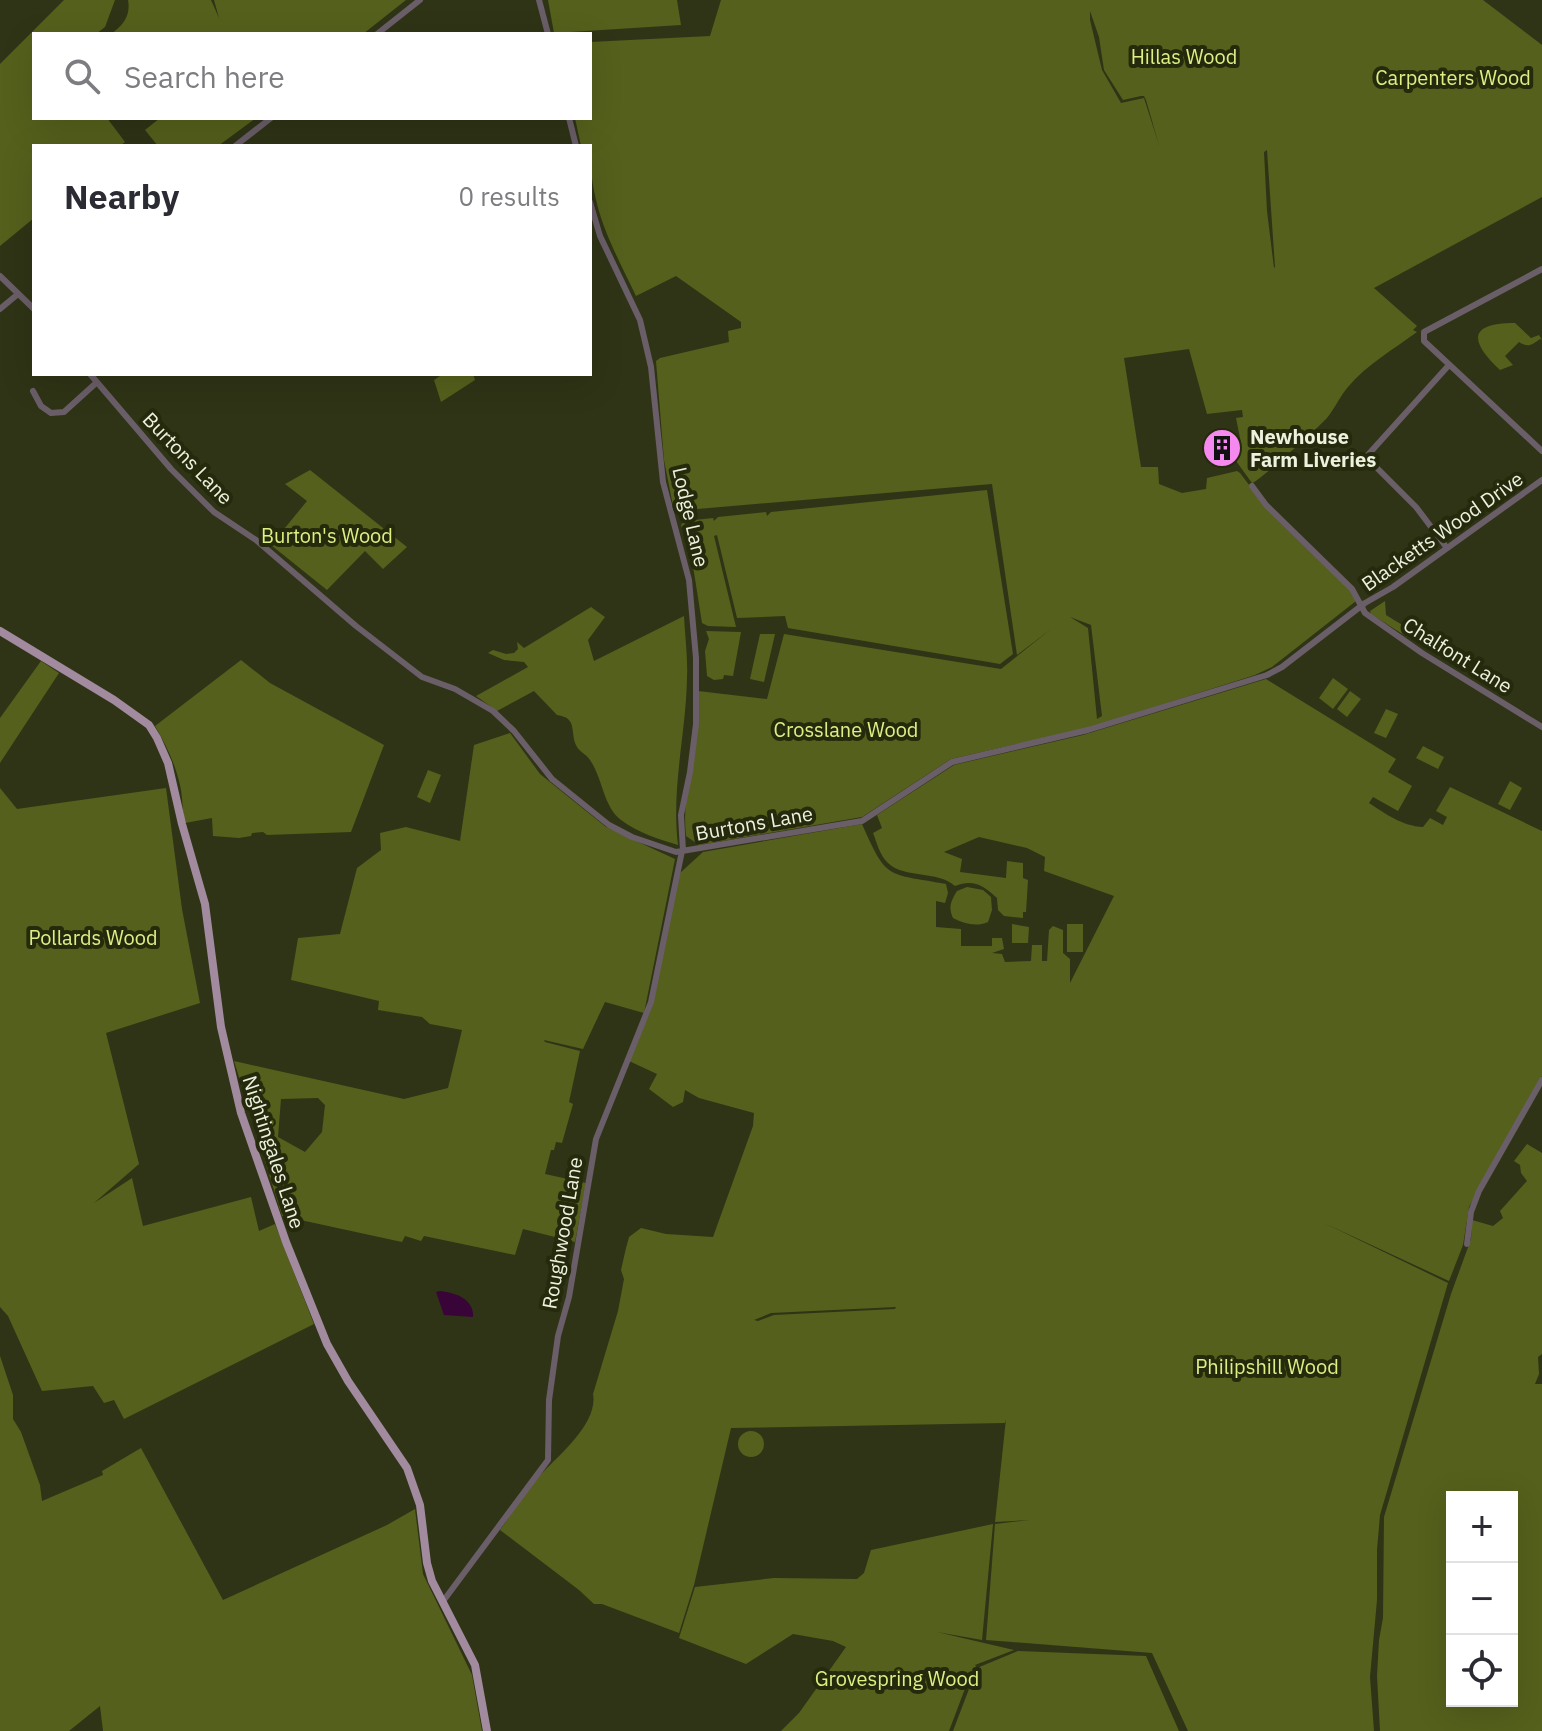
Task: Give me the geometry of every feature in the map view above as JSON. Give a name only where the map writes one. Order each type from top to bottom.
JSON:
[{"type":"main road","name":"Nightingales Lane","points":[[0,631],[114,700],[149,725],[157,738],[168,763],[205,904],[221,1027],[241,1113],[286,1242],[327,1344],[348,1381],[407,1468],[420,1505],[432,1581],[475,1665],[487,1731]]},
{"type":"street","points":[[380,32],[420,0]]},
{"type":"street","points":[[539,0],[547,32]]},
{"type":"street","points":[[238,144],[268,120]]},
{"type":"street","points":[[570,120],[576,144]]},
{"type":"street","name":"Lodge Lane","points":[[592,209],[600,236],[640,320],[651,367],[663,482],[689,580],[695,631],[696,724],[681,815],[683,851]]},
{"type":"street","points":[[1542,269],[1424,332],[1424,341],[1542,451]]},
{"type":"street","points":[[0,276],[32,307]]},
{"type":"street","points":[[0,309],[18,294]]},
{"type":"street","points":[[1447,548],[1416,507],[1366,457],[1449,365]]},
{"type":"street","name":"Burtons Lane","points":[[91,376],[171,469],[214,512],[262,545],[356,626],[422,677],[455,689],[493,711],[514,731],[552,779],[609,825],[665,849],[683,851],[862,821],[952,762],[1088,730],[1267,675],[1360,607]]},
{"type":"street","points":[[33,391],[41,406],[51,413],[64,412],[96,383]]},
{"type":"street","name":"Blacketts Wood Drive","points":[[1360,607],[1393,587],[1542,480]]},
{"type":"street","name":"Chalfont Lane","points":[[1252,486],[1273,512],[1352,589],[1360,607],[1422,653],[1542,727]]},
{"type":"street","name":"Roughwood Lane","points":[[444,1600],[548,1460],[549,1400],[558,1336],[569,1297],[596,1139],[651,1002],[683,851]]},
{"type":"street","points":[[1467,1244],[1471,1212],[1479,1191],[1542,1080]]},
{"type":"green space","points":[[64,0],[115,0],[105,27],[99,32],[32,32]]},
{"type":"green space","points":[[128,0],[211,0],[219,18],[214,0],[406,0],[366,32],[113,32],[125,20]]},
{"type":"green space","points":[[548,0],[677,0],[681,25],[570,32],[554,32]]},
{"type":"green space","points":[[721,0],[1483,0],[1542,45],[1542,197],[1374,288],[1417,326],[1413,330],[1417,332],[1355,379],[1327,418],[1252,483],[1236,461],[1241,443],[1236,418],[1243,417],[1242,410],[1207,414],[1189,349],[1124,358],[1141,467],[1158,467],[1159,484],[1182,493],[1206,489],[1207,478],[1237,471],[1265,506],[1351,591],[1356,601],[1272,667],[1088,728],[951,759],[862,817],[699,845],[686,836],[685,818],[698,691],[767,699],[784,634],[1001,669],[1051,629],[1017,655],[992,484],[674,511],[664,460],[656,361],[729,342],[728,331],[741,328],[741,322],[676,276],[636,296],[603,224],[592,175],[592,144],[581,144],[575,120],[592,120],[592,42],[710,36]],"holes":[[[1090,11],[1099,37],[1104,70],[1123,100],[1144,96],[1159,145],[1144,98],[1121,103],[1102,70]],[[1267,150],[1275,267],[1274,268],[1267,211],[1264,152]],[[1070,617],[1091,625],[1102,716],[1097,719],[1088,628]]]},
{"type":"green space","points":[[32,32],[32,120],[108,120],[125,142],[32,144],[32,220],[0,246],[0,64]]},
{"type":"green space","points":[[158,120],[253,120],[221,144],[156,144],[145,130]]},
{"type":"green space","points":[[1515,323],[1531,338],[1539,335],[1542,340],[1527,345],[1519,342],[1505,356],[1513,365],[1500,370],[1483,351],[1478,336],[1488,326]]},
{"type":"green space","points":[[440,376],[474,376],[475,380],[441,402],[434,380]]},
{"type":"green space","name":"Burton's Wood","points":[[310,470],[407,547],[383,569],[365,551],[327,590],[271,545],[307,501],[285,484]]},
{"type":"green space","points":[[987,490],[1013,654],[1000,664],[788,628],[785,616],[737,618],[717,535],[714,536],[736,627],[702,623],[693,566],[681,525],[685,521],[713,518],[714,521],[718,517],[766,512],[767,516],[771,512]]},
{"type":"green space","points":[[1385,601],[1386,615],[1412,631],[1407,637],[1371,614],[1370,611]]},
{"type":"green space","points":[[591,607],[605,617],[588,640],[594,661],[684,616],[687,670],[676,803],[678,845],[641,832],[615,814],[589,758],[577,747],[571,723],[557,715],[534,691],[497,711],[476,696],[528,667],[524,662],[504,660],[488,653],[493,650],[514,653],[518,649],[517,642],[524,648]]},
{"type":"green space","points":[[706,631],[741,632],[733,676],[724,675],[723,679],[714,680],[707,676],[705,651],[709,639]]},
{"type":"green space","points":[[760,634],[775,634],[764,682],[750,679]]},
{"type":"green space","points":[[241,660],[270,683],[384,745],[351,832],[267,835],[263,832],[239,838],[213,836],[212,818],[185,823],[178,777],[155,726]]},
{"type":"green space","points":[[41,661],[59,673],[0,763],[0,718]]},
{"type":"green space","points":[[1333,678],[1348,689],[1333,709],[1319,698]]},
{"type":"green space","name":"Philipshill Wood","points":[[1266,679],[1396,759],[1388,772],[1412,786],[1398,811],[1373,797],[1369,803],[1394,819],[1423,827],[1430,818],[1443,825],[1447,817],[1436,811],[1450,787],[1542,831],[1542,1076],[1469,1207],[1463,1245],[1449,1281],[1324,1223],[1448,1283],[1380,1515],[1370,1677],[1374,1731],[1188,1731],[1152,1653],[986,1640],[995,1524],[1030,1520],[995,1522],[1006,1419],[1005,1423],[731,1428],[694,1585],[679,1633],[602,1604],[594,1604],[500,1530],[534,1482],[578,1435],[590,1415],[593,1394],[618,1311],[624,1279],[621,1270],[629,1237],[641,1228],[666,1234],[713,1237],[753,1126],[754,1113],[699,1098],[685,1090],[683,1102],[673,1107],[649,1089],[657,1074],[629,1061],[644,1026],[680,873],[703,852],[862,824],[877,856],[891,871],[946,884],[948,893],[945,903],[936,901],[936,927],[961,929],[961,946],[992,946],[992,938],[1002,938],[1004,949],[992,953],[1002,954],[1005,962],[1031,961],[1032,945],[1042,945],[1042,961],[1047,961],[1049,930],[1053,926],[1063,930],[1063,953],[1070,959],[1070,983],[1114,896],[1044,871],[1045,857],[1027,848],[979,837],[944,852],[962,859],[960,872],[1006,878],[1007,861],[1023,863],[1023,878],[1028,880],[1026,912],[1023,912],[1023,918],[1004,916],[998,910],[997,898],[978,884],[955,886],[939,878],[895,868],[883,857],[873,833],[882,828],[877,815],[954,765],[1083,735]],"holes":[[[895,1309],[774,1315],[754,1320],[771,1313]]]},
{"type":"green space","points":[[1350,691],[1361,699],[1347,717],[1337,709]]},
{"type":"green space","points":[[1386,709],[1398,714],[1386,738],[1374,733]]},
{"type":"green space","points":[[510,733],[540,774],[606,827],[675,859],[644,1013],[605,1002],[583,1049],[544,1040],[580,1051],[569,1102],[573,1104],[562,1143],[556,1142],[554,1150],[551,1150],[545,1174],[586,1183],[575,1242],[523,1229],[515,1255],[424,1236],[421,1241],[405,1236],[402,1242],[282,1216],[234,1061],[404,1099],[448,1088],[462,1030],[430,1024],[422,1017],[378,1010],[379,1001],[291,980],[298,938],[340,934],[357,868],[381,850],[380,833],[406,827],[460,841],[474,745]],"holes":[[[318,1098],[325,1105],[322,1132],[305,1152],[278,1137],[281,1099]]]},
{"type":"green space","points":[[1423,746],[1444,757],[1438,769],[1416,758]]},
{"type":"green space","points":[[428,770],[441,775],[430,803],[417,797]]},
{"type":"green space","points":[[1510,781],[1522,788],[1510,810],[1498,804]]},
{"type":"green space","name":"Pollards Wood","points":[[0,788],[17,809],[166,788],[182,909],[200,1003],[106,1033],[139,1164],[94,1203],[132,1178],[143,1226],[251,1197],[259,1231],[275,1224],[314,1324],[124,1419],[114,1400],[104,1403],[93,1386],[42,1391],[8,1316],[0,1307]]},
{"type":"green space","points":[[967,887],[983,890],[991,897],[992,910],[988,922],[970,924],[953,918],[950,907],[953,898],[957,891]]},
{"type":"green space","points":[[1012,924],[1029,927],[1028,943],[1012,943]]},
{"type":"green space","points":[[1067,924],[1083,924],[1083,952],[1067,952]]},
{"type":"green space","points":[[1527,1144],[1542,1153],[1542,1354],[1538,1357],[1539,1374],[1535,1384],[1542,1384],[1542,1731],[1380,1731],[1377,1676],[1383,1618],[1384,1517],[1451,1294],[1471,1239],[1472,1220],[1493,1226],[1503,1218],[1500,1211],[1527,1181],[1520,1165],[1514,1161]]},
{"type":"green space","points":[[0,1356],[13,1395],[13,1419],[21,1432],[40,1485],[42,1501],[103,1475],[102,1471],[141,1448],[223,1600],[387,1525],[415,1509],[423,1574],[472,1675],[482,1731],[103,1731],[100,1706],[69,1731],[0,1731]]},
{"type":"green space","points":[[751,1431],[760,1435],[764,1444],[760,1453],[751,1457],[742,1453],[738,1444],[742,1435]]},
{"type":"green space","name":"Grovespring Wood","points":[[993,1524],[982,1640],[937,1632],[1014,1650],[975,1665],[977,1668],[1018,1651],[1146,1656],[1179,1731],[953,1731],[969,1689],[966,1686],[949,1731],[781,1731],[799,1713],[846,1647],[833,1641],[793,1634],[746,1664],[679,1638],[695,1587],[774,1578],[857,1579],[864,1573],[871,1550]]},
{"type":"shaded area","points":[[436,1292],[458,1295],[467,1301],[473,1317],[444,1315]]},
{"type":"place","name":"Newhouse Farm Liveries","points":[[1222,448]]},
{"type":"park label","name":"Hillas Wood","points":[[1184,56]]},
{"type":"park label","name":"Carpenters Wood","points":[[1453,77]]},
{"type":"park label","name":"Crosslane Wood","points":[[846,729]]}]
